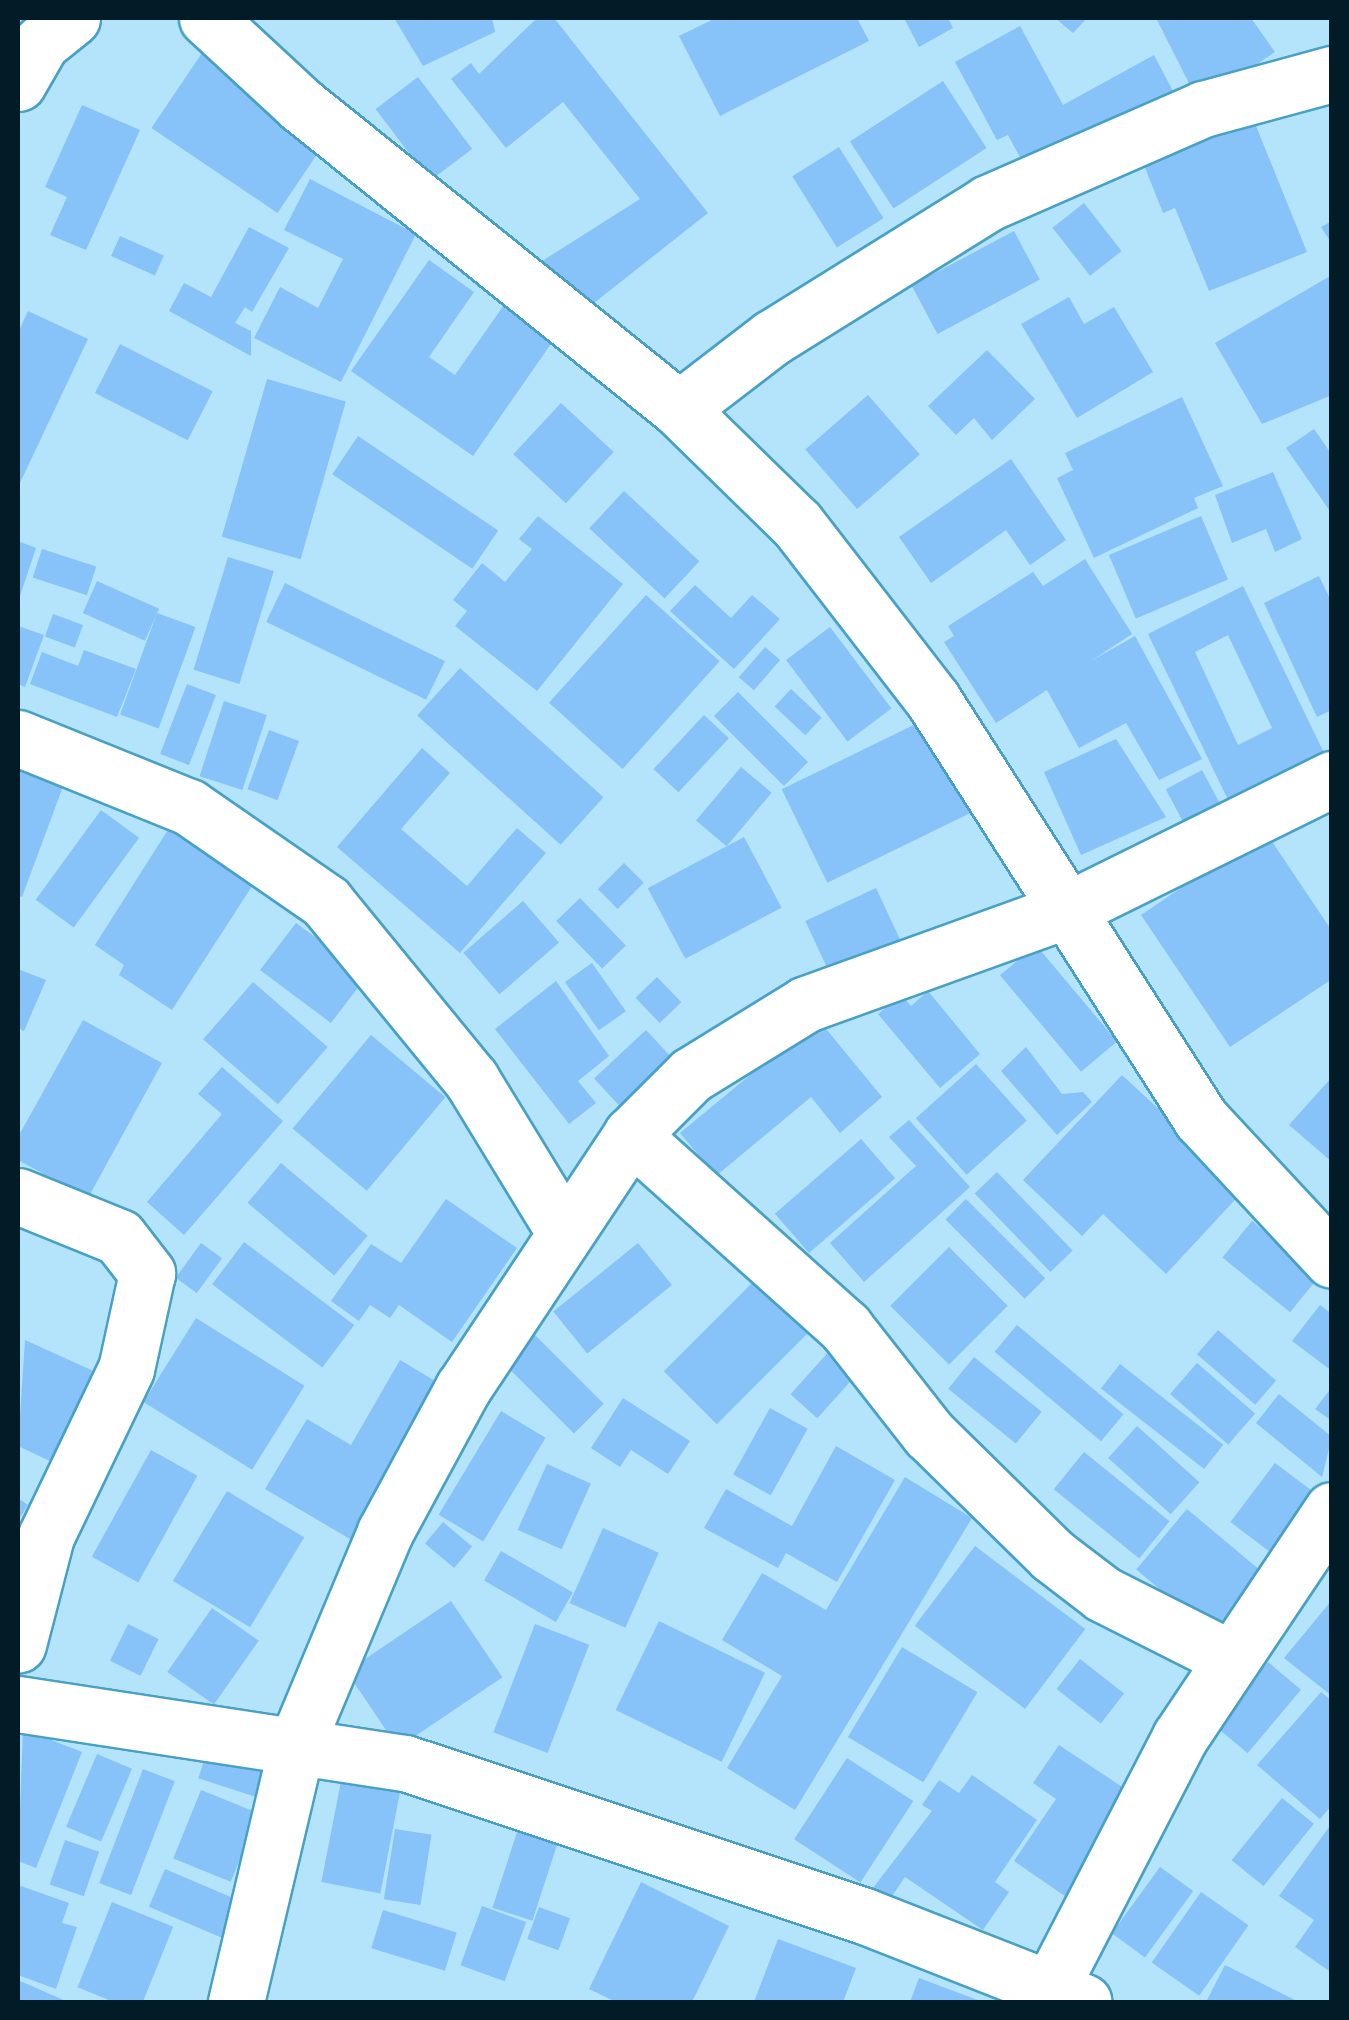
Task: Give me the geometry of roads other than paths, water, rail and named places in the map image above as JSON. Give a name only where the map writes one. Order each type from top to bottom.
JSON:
[{"type":"street","points":[[18,83],[41,43],[72,18]]},
{"type":"street","points":[[207,18],[316,118],[680,408],[797,524],[873,618],[1201,1119],[1332,1260]]},
{"type":"street","points":[[680,408],[790,326],[988,203],[1204,109],[1332,74]]},
{"type":"street","points":[[18,738],[189,807],[326,902],[472,1079],[562,1228]]},
{"type":"street","points":[[236,2002],[298,1740],[385,1532],[562,1228],[631,1135],[691,1075],[764,1026],[870,978],[1066,910],[1332,779]]},
{"type":"street","points":[[631,1135],[845,1327],[929,1434],[1052,1555],[1116,1602],[1226,1656]]},
{"type":"street","points":[[18,1196],[119,1238],[146,1274],[126,1369],[46,1536],[18,1644]]},
{"type":"street","points":[[18,1704],[58,1717],[298,1740],[488,1788],[1065,1997],[1226,1656],[1332,1510]]}]
